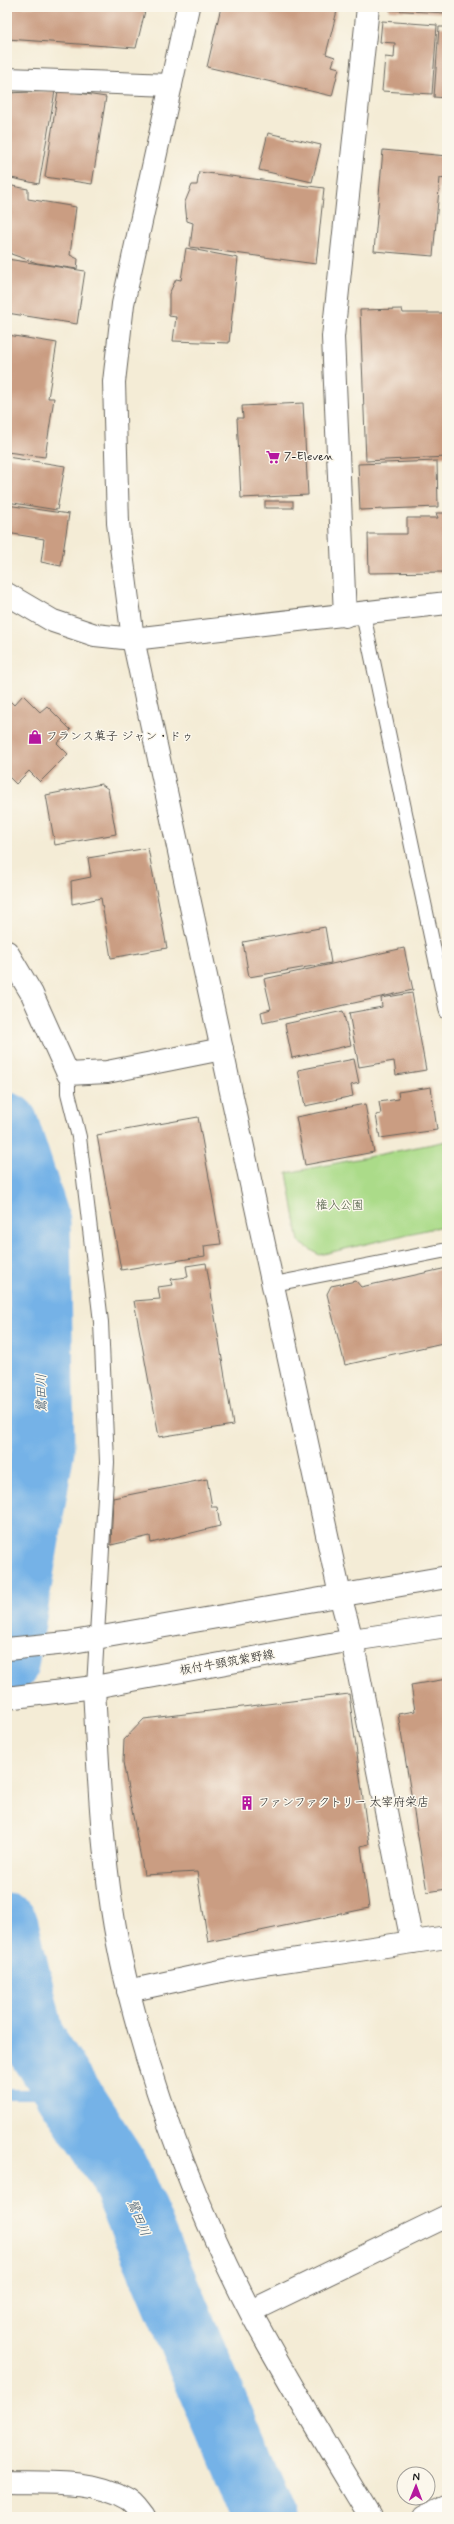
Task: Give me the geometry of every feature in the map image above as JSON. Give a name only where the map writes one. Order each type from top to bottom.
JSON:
[{"type":"street","points":[[188,7],[123,304],[114,382],[118,522],[133,639],[274,1284],[340,1595],[352,1640],[412,1942]]},
{"type":"street","points":[[354,615],[333,337],[368,7]]},
{"type":"street","points":[[7,79],[171,84]]},
{"type":"street","points":[[7,594],[53,621],[95,635],[133,639],[354,615],[447,603]]},
{"type":"street","points":[[7,952],[32,994],[68,1074],[107,1072],[222,1049]]},
{"type":"street","points":[[7,1649],[67,1643],[447,1577]]},
{"type":"street","name":"板付牛頸筑紫野線","points":[[7,1698],[94,1687],[352,1640],[447,1626]]},
{"type":"street","points":[[94,1687],[98,1786],[109,1892],[128,1991],[157,2092],[194,2192],[251,2311],[297,2396],[370,2517]]},
{"type":"street","points":[[128,1991],[230,1969],[447,1937]]},
{"type":"street","points":[[251,2311],[447,2216]]},
{"type":"street","points":[[7,2482],[74,2485],[110,2492],[129,2500],[144,2517]]},
{"type":"street","points":[[424,2517],[447,2506]]},
{"type":"lane","points":[[354,615],[447,1012]]},
{"type":"lane","points":[[68,1074],[68,1093],[79,1137],[101,1322],[107,1462],[94,1687]]},
{"type":"lane","points":[[274,1284],[447,1250]]},
{"type":"green space","name":"権入公園","points":[[447,1141],[447,1225],[319,1255],[299,1242],[287,1173]]},
{"type":"building","points":[[7,7],[146,7],[136,48],[7,39]]},
{"type":"building","points":[[221,7],[338,7],[326,54],[335,57],[332,66],[339,68],[332,96],[207,67]]},
{"type":"building","points":[[389,7],[447,7],[447,13],[389,10]]},
{"type":"building","points":[[382,21],[437,25],[432,94],[382,91],[385,57],[394,58],[395,43],[380,42]]},
{"type":"building","points":[[439,27],[447,27],[447,98],[434,97]]},
{"type":"building","points":[[58,90],[106,97],[92,184],[45,177]]},
{"type":"building","points":[[55,91],[39,184],[7,177],[7,93]]},
{"type":"building","points":[[268,133],[321,145],[312,182],[259,170]]},
{"type":"building","points":[[383,150],[447,156],[445,179],[440,178],[433,256],[374,251]]},
{"type":"building","points":[[199,172],[324,188],[316,264],[190,247],[193,223],[187,221],[185,202],[192,185],[197,185]]},
{"type":"building","points":[[7,185],[28,189],[28,199],[76,207],[70,255],[78,259],[77,269],[37,263],[11,254],[11,251],[7,250]]},
{"type":"building","points":[[186,248],[238,258],[229,343],[173,341],[176,317],[169,316],[169,294],[176,279],[181,280]]},
{"type":"building","points":[[7,259],[85,271],[77,324],[7,313]]},
{"type":"building","points":[[402,309],[403,313],[447,313],[447,457],[366,461],[360,310]]},
{"type":"building","points":[[8,335],[57,343],[48,398],[54,398],[45,457],[7,452]]},
{"type":"building","name":"7-Eleven","points":[[303,403],[308,495],[241,498],[237,418],[243,418],[242,406]]},
{"type":"building","points":[[7,457],[65,466],[57,510],[7,502]]},
{"type":"building","points":[[437,461],[438,507],[360,510],[358,464]]},
{"type":"building","points":[[265,501],[293,501],[293,508],[265,508]]},
{"type":"building","points":[[7,505],[69,514],[61,566],[41,562],[44,539],[7,533]]},
{"type":"building","points":[[436,513],[447,513],[446,572],[369,573],[368,534],[407,534],[407,518],[438,518]]},
{"type":"building","name":"フランス菓子 ジャン・ドゥ","points":[[23,695],[40,712],[47,706],[71,730],[57,743],[68,754],[40,782],[29,771],[16,784],[7,775],[7,698],[14,705]]},
{"type":"building","points":[[101,784],[108,789],[116,834],[55,845],[46,795]]},
{"type":"building","points":[[148,848],[167,948],[111,958],[101,898],[72,904],[71,881],[91,877],[88,858]]},
{"type":"building","points":[[325,927],[331,963],[249,977],[243,942]]},
{"type":"building","points":[[404,948],[413,990],[263,1023],[261,1012],[271,1009],[264,979]]},
{"type":"building","points":[[412,993],[426,1070],[396,1075],[394,1061],[359,1067],[349,1013],[382,1007],[381,998]]},
{"type":"building","points":[[343,1011],[351,1045],[292,1058],[285,1024]]},
{"type":"building","points":[[354,1059],[359,1083],[351,1085],[353,1096],[305,1106],[298,1070]]},
{"type":"building","points":[[431,1087],[437,1130],[380,1138],[376,1115],[381,1114],[379,1102],[399,1099],[398,1092]]},
{"type":"building","points":[[365,1104],[374,1152],[305,1165],[296,1117]]},
{"type":"building","points":[[198,1117],[221,1244],[204,1246],[205,1256],[121,1270],[97,1135]]},
{"type":"building","points":[[206,1263],[233,1425],[159,1437],[134,1301],[160,1299],[158,1287],[173,1285],[171,1279],[188,1277],[186,1266]]},
{"type":"building","points":[[447,1268],[447,1342],[345,1365],[327,1294],[331,1286],[356,1281],[361,1287]]},
{"type":"building","points":[[207,1479],[212,1507],[217,1507],[220,1526],[151,1543],[150,1536],[111,1545],[113,1498]]},
{"type":"building","points":[[447,1679],[447,1889],[427,1892],[398,1714],[415,1711],[411,1685]]},
{"type":"building","name":"ファンファクトリー 太宰府栄店","points":[[349,1694],[369,1844],[361,1846],[369,1908],[208,1942],[197,1872],[144,1875],[123,1762],[124,1740],[144,1719]]},
{"type":"waterway","name":"鷺田川","points":[[7,1124],[39,1222],[43,1449],[7,1664]]},
{"type":"waterway","name":"鷺田川","points":[[7,1925],[34,2040],[117,2168],[264,2517]]},
{"type":"waterway","points":[[7,2094],[68,2094]]},
{"type":"place","name":"7-Eleven","points":[[273,457]]},
{"type":"place","name":"フランス菓子 ジャン・ドゥ","points":[[35,737]]},
{"type":"place","name":"ファンファクトリー 太宰府栄店","points":[[247,1803]]}]
